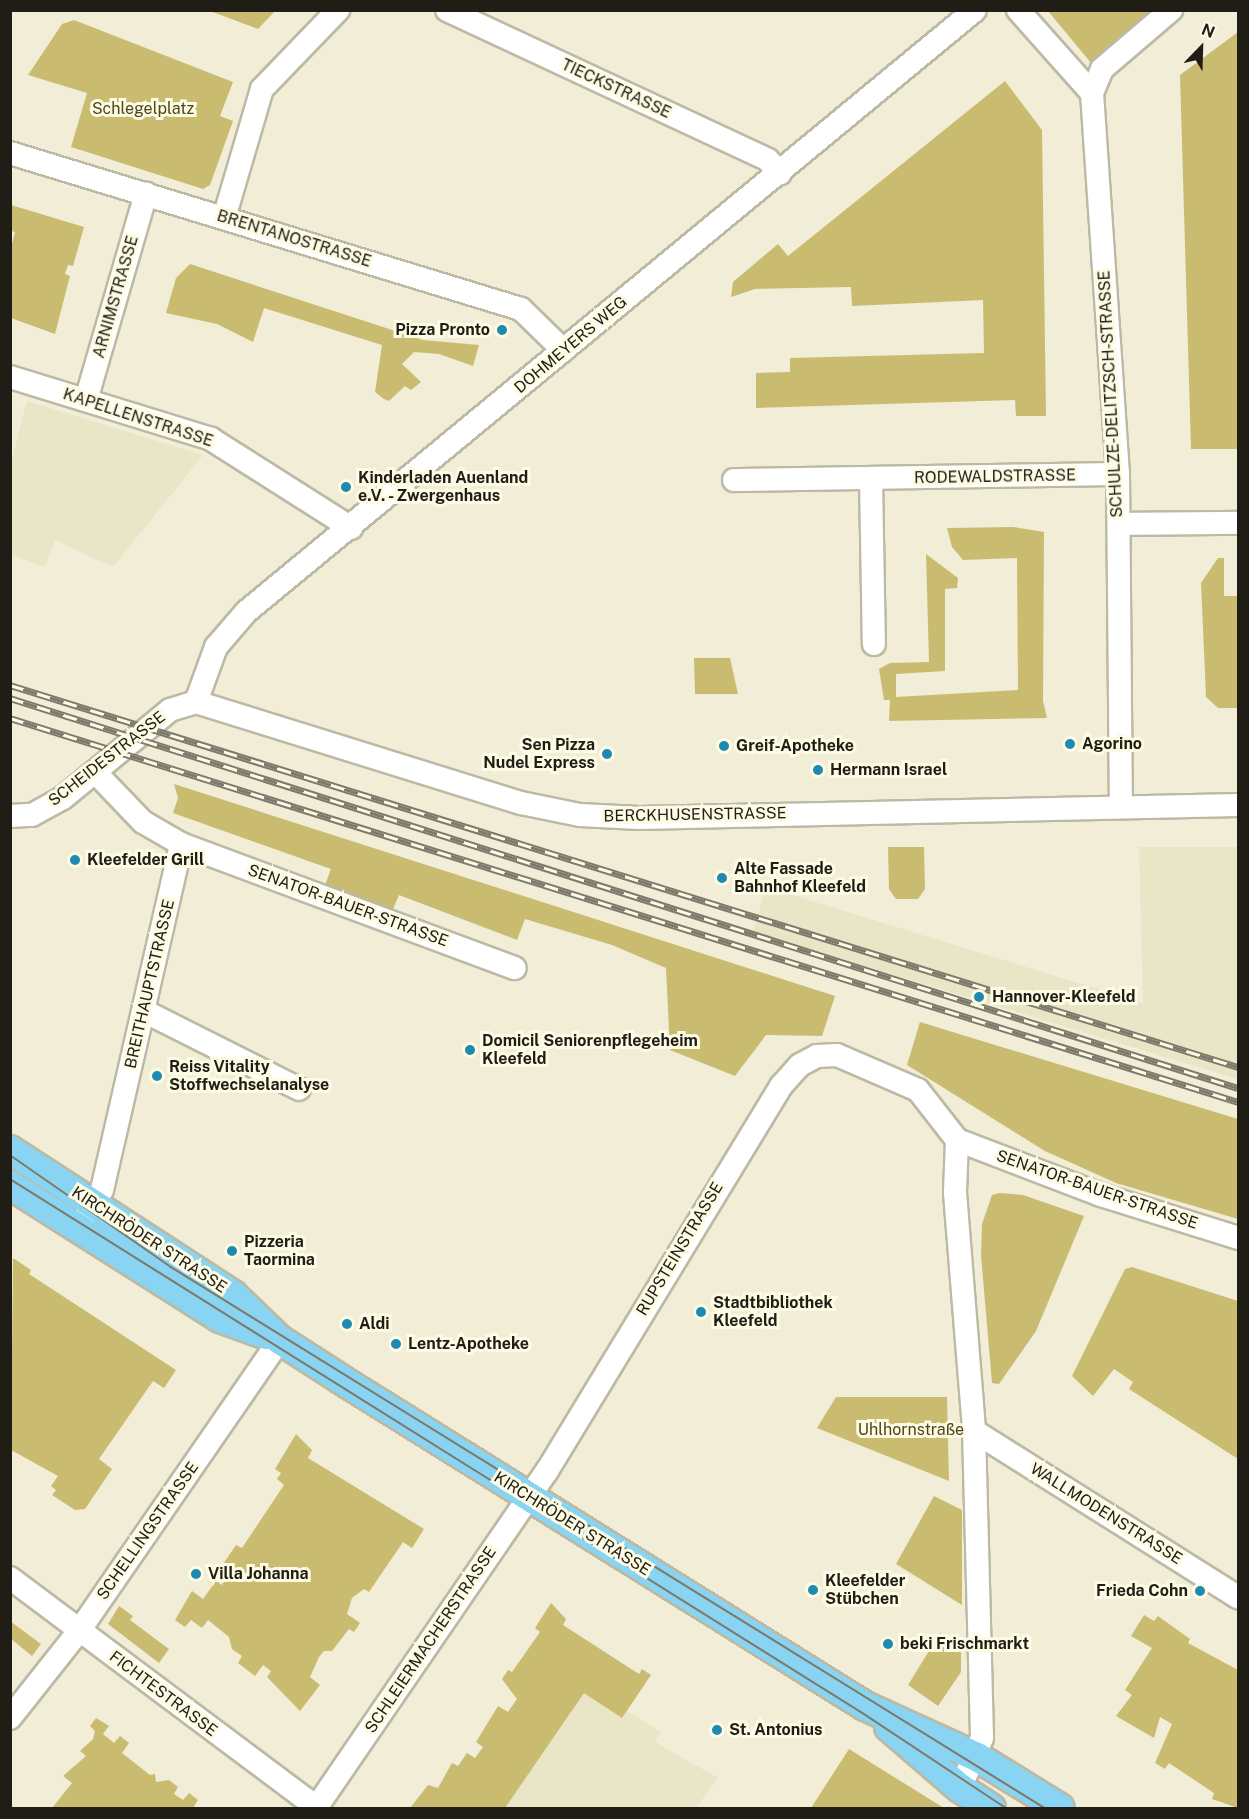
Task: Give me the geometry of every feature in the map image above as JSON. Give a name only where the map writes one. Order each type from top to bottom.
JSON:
[{"type":"main road","name":"KIRCHRÖDER STRASSE","points":[[10,1150],[233,1295],[280,1340],[529,1497],[865,1706],[977,1757],[1060,1809]]},
{"type":"main road","name":"KIRCHRÖDER STRASSE","points":[[10,1185],[220,1318],[280,1340]]},
{"type":"main road","name":"KIRCHRÖDER STRASSE","points":[[865,1706],[960,1788],[991,1809]]},
{"type":"street","points":[[224,218],[262,89],[338,10]]},
{"type":"street","name":"TIECKSTRASSE","points":[[447,10],[768,160],[780,174]]},
{"type":"street","name":"DOHMEYERS WEG","points":[[196,702],[216,647],[246,612],[780,174],[975,10]]},
{"type":"street","points":[[1018,10],[1092,93],[1102,69],[1171,10]]},
{"type":"street","name":"SCHULZE-DELITZSCH-STRASSE","points":[[1092,93],[1118,474],[1121,806]]},
{"type":"street","name":"BRENTANOSTRASSE","points":[[10,153],[521,309],[563,350]]},
{"type":"street","name":"ARNIMSTRASSE","points":[[86,400],[146,194]]},
{"type":"street","name":"KAPELLENSTRASSE","points":[[10,378],[211,438],[351,528]]},
{"type":"street","name":"RODEWALDSTRASSE","points":[[734,480],[1118,474]]},
{"type":"street","points":[[871,479],[874,644]]},
{"type":"street","points":[[1119,524],[1239,523]]},
{"type":"street","name":"BERCKHUSENSTRASSE","points":[[196,702],[521,803],[580,815],[639,818],[1239,805]]},
{"type":"street","name":"SCHEIDESTRASSE","points":[[10,816],[32,815],[95,772],[170,710],[196,702]]},
{"type":"street","points":[[95,772],[142,822],[181,844]]},
{"type":"street","name":"SENATOR-BAUER-STRASSE","points":[[181,844],[515,968]]},
{"type":"street","name":"BREITHAUPTSTRASSE","points":[[77,1228],[102,1190],[146,1012],[181,844]]},
{"type":"street","points":[[146,1012],[299,1089]]},
{"type":"street","name":"RUPSTEINSTRASSE","points":[[547,1471],[781,1086],[800,1065],[817,1056],[837,1055],[918,1090],[957,1140]]},
{"type":"street","points":[[957,1140],[955,1193],[974,1431],[982,1738],[977,1757],[960,1788]]},
{"type":"street","name":"SENATOR-BAUER-STRASSE","points":[[957,1140],[1101,1195],[1239,1238]]},
{"type":"street","name":"SCHELLINGSTRASSE","points":[[10,1718],[79,1632],[280,1340]]},
{"type":"street","name":"WALLMODENSTRASSE","points":[[974,1431],[1239,1597]]},
{"type":"street","name":"SCHLEIERMACHERSTRASSE","points":[[316,1808],[547,1471]]},
{"type":"street","name":"FICHTESTRASSE","points":[[10,1578],[316,1808]]},
{"type":"shaded area","points":[[27,401],[203,455],[113,567],[55,540],[45,567],[11,554],[11,463]]},
{"type":"shaded area","points":[[1139,847],[1238,847],[1238,1079],[753,932],[766,887],[1143,1003]]},
{"type":"shaded area","points":[[584,1692],[622,1718],[627,1711],[661,1732],[655,1742],[718,1778],[696,1808],[505,1808]]},
{"type":"green space","points":[[210,11],[275,11],[258,29]]},
{"type":"green space","points":[[1048,11],[1165,11],[1096,69]]},
{"type":"green space","name":"Schlegelplatz","points":[[74,20],[233,82],[220,116],[233,121],[210,185],[203,189],[71,147],[87,93],[28,75],[62,24]]},
{"type":"green space","points":[[1238,32],[1238,449],[1191,449],[1180,75]]},
{"type":"green space","points":[[1005,81],[1042,130],[1046,416],[1016,416],[1015,400],[756,408],[756,373],[790,372],[790,358],[984,353],[983,300],[852,306],[851,287],[755,289],[731,297],[733,282],[778,244],[788,256]]},
{"type":"green space","points":[[11,205],[84,227],[73,266],[68,265],[65,274],[70,276],[55,334],[11,318],[11,248],[15,232],[11,231]]},
{"type":"green space","points":[[190,264],[423,340],[479,345],[473,366],[439,354],[414,352],[402,364],[421,382],[411,390],[405,386],[389,401],[375,392],[382,345],[264,308],[253,342],[217,324],[166,313],[176,278]]},
{"type":"green space","points":[[1013,527],[1044,532],[1043,701],[1047,718],[889,721],[890,700],[884,700],[879,669],[890,663],[929,662],[926,554],[958,578],[957,588],[945,589],[945,671],[896,674],[896,697],[1018,690],[1017,558],[963,560],[952,547],[947,528]]},
{"type":"green space","points":[[1218,558],[1224,558],[1224,596],[1238,596],[1238,708],[1218,708],[1206,697],[1201,583]]},
{"type":"green space","points":[[694,658],[730,658],[738,694],[695,694]]},
{"type":"green space","points":[[174,784],[835,996],[822,1036],[766,1035],[735,1076],[670,1050],[666,968],[612,945],[525,919],[517,940],[399,895],[388,921],[321,896],[331,869],[173,813],[178,798]]},
{"type":"green space","points":[[888,847],[924,847],[925,889],[918,899],[896,899],[889,889]]},
{"type":"green space","points":[[920,1022],[1238,1119],[1238,1219],[1116,1183],[1045,1151],[907,1065]]},
{"type":"green space","points":[[1000,1193],[1023,1195],[1084,1216],[1036,1331],[999,1384],[992,1383],[981,1255],[982,1224],[992,1195]]},
{"type":"green space","points":[[13,1258],[31,1270],[29,1274],[176,1370],[164,1388],[153,1381],[99,1459],[112,1469],[85,1509],[75,1510],[52,1495],[56,1490],[51,1486],[58,1476],[11,1450]]},
{"type":"green space","points":[[1132,1267],[1238,1301],[1238,1459],[1129,1389],[1133,1382],[1114,1369],[1093,1396],[1072,1376],[1125,1269]]},
{"type":"green space","name":"Uhlhornstraße","points":[[836,1397],[947,1397],[949,1481],[817,1428]]},
{"type":"green space","points":[[296,1434],[312,1450],[308,1458],[424,1529],[412,1548],[403,1542],[369,1592],[364,1589],[352,1598],[347,1614],[360,1623],[354,1632],[349,1629],[332,1651],[324,1651],[319,1657],[310,1677],[320,1685],[300,1711],[267,1677],[271,1671],[263,1665],[255,1676],[238,1663],[242,1656],[232,1649],[229,1637],[208,1620],[202,1628],[191,1620],[185,1627],[175,1620],[192,1591],[203,1599],[216,1581],[222,1585],[227,1577],[219,1570],[236,1545],[242,1548],[284,1485],[277,1479],[281,1473],[275,1469]]},
{"type":"green space","points":[[934,1496],[962,1510],[962,1605],[896,1564]]},
{"type":"green space","points":[[551,1603],[566,1619],[563,1625],[639,1674],[642,1669],[651,1675],[622,1718],[584,1693],[505,1808],[410,1808],[428,1785],[438,1788],[452,1763],[458,1766],[467,1753],[475,1758],[483,1747],[476,1742],[498,1706],[508,1712],[517,1699],[502,1679],[508,1670],[512,1672],[540,1632],[535,1628]]},
{"type":"green space","points":[[119,1606],[133,1616],[130,1620],[169,1649],[159,1663],[108,1624]]},
{"type":"green space","points":[[1144,1615],[1154,1621],[1158,1616],[1190,1639],[1188,1643],[1238,1670],[1238,1808],[1212,1799],[1214,1793],[1169,1763],[1165,1769],[1155,1763],[1172,1724],[1160,1717],[1154,1738],[1116,1716],[1132,1695],[1125,1690],[1152,1648],[1131,1636]]},
{"type":"green space","points":[[10,1621],[41,1644],[32,1656],[11,1639]]},
{"type":"green space","points":[[940,1633],[961,1645],[961,1672],[938,1706],[908,1685]]},
{"type":"green space","points":[[96,1718],[109,1726],[103,1734],[114,1743],[120,1736],[129,1743],[122,1753],[150,1775],[155,1774],[156,1782],[169,1780],[178,1787],[174,1794],[183,1800],[189,1793],[198,1800],[193,1808],[52,1808],[72,1783],[63,1776],[86,1756],[80,1751],[93,1739],[95,1731],[90,1726]]},
{"type":"green space","points":[[849,1749],[944,1808],[811,1808]]},
{"type":"tram line","points":[[10,1155],[171,1267],[1045,1808]]},
{"type":"tram line","points":[[10,1179],[861,1712],[1006,1808]]},
{"type":"railway","points":[[10,685],[1238,1067]]},
{"type":"railway","points":[[10,698],[1238,1088]]},
{"type":"railway","points":[[10,718],[1238,1102]]},
{"type":"place","name":"Pizza Pronto","points":[[502,330]]},
{"type":"place","name":"Kinderladen Auenland e.V. - Zwergenhaus","points":[[346,487]]},
{"type":"place","name":"Agorino","points":[[1070,744]]},
{"type":"place","name":"Greif-Apotheke","points":[[724,746]]},
{"type":"place","name":"Sen Pizza Nudel Express","points":[[607,754]]},
{"type":"place","name":"Hermann Israel","points":[[818,770]]},
{"type":"place","name":"Kleefelder Grill","points":[[75,860]]},
{"type":"place","name":"Alte Fassade Bahnhof Kleefeld","points":[[722,878]]},
{"type":"place","name":"Hannover-Kleefeld","points":[[979,997]]},
{"type":"place","name":"Domicil Seniorenpflegeheim Kleefeld","points":[[470,1050]]},
{"type":"place","name":"Reiss Vitality Stoffwechselanalyse","points":[[157,1076]]},
{"type":"place","name":"Pizzeria Taormina","points":[[232,1251]]},
{"type":"place","name":"Stadtbibliothek Kleefeld","points":[[701,1312]]},
{"type":"place","name":"Aldi","points":[[347,1324]]},
{"type":"place","name":"Lentz-Apotheke","points":[[396,1344]]},
{"type":"place","name":"Villa Johanna","points":[[196,1574]]},
{"type":"place","name":"Kleefelder Stübchen","points":[[813,1590]]},
{"type":"place","name":"Frieda Cohn","points":[[1200,1591]]},
{"type":"place","name":"beki Frischmarkt","points":[[888,1644]]},
{"type":"place","name":"St. Antonius","points":[[717,1730]]}]
